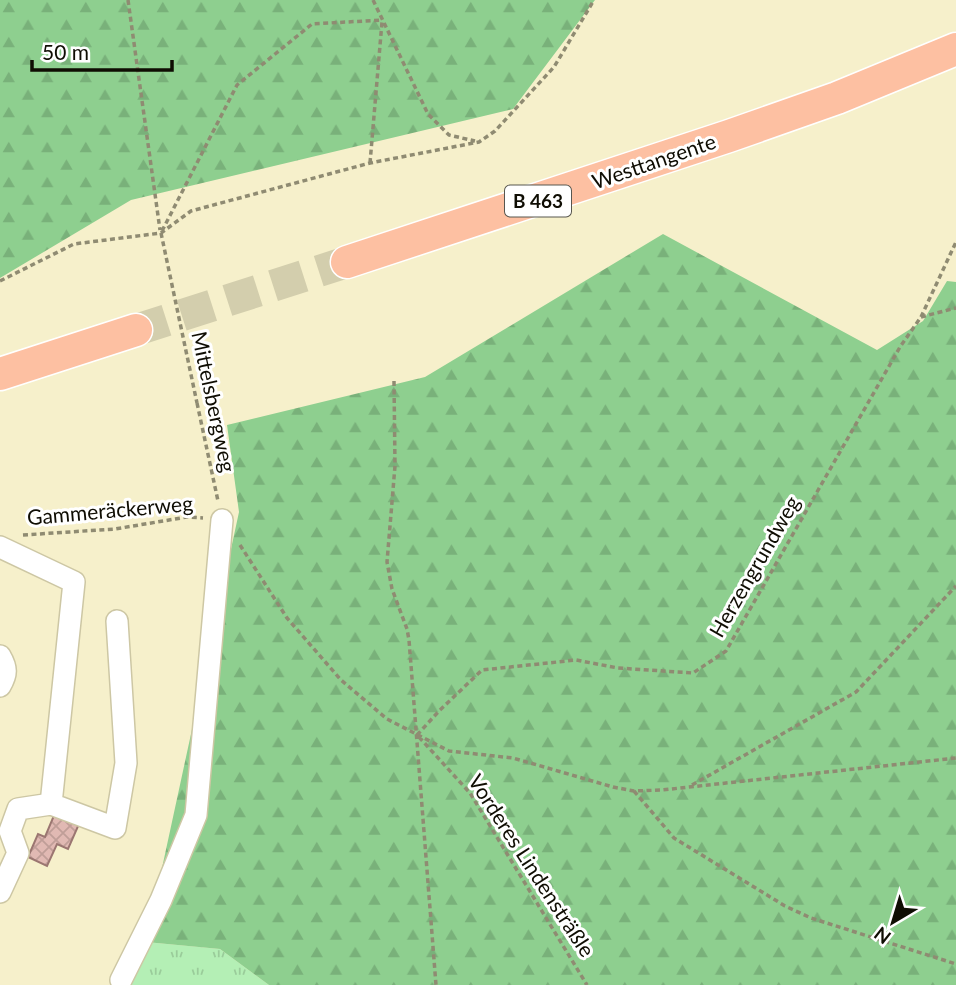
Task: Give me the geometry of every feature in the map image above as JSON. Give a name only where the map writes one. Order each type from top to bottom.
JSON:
[{"type":"highway","name":"Westtangente","points":[[347,262],[729,136],[837,98],[956,49]]},
{"type":"highway","points":[[0,374],[136,330]]},
{"type":"lane","points":[[121,980],[161,900],[196,815],[222,520]]},
{"type":"lane","points":[[6,541],[74,582],[51,804]]},
{"type":"lane","points":[[0,892],[18,853],[5,833],[18,809],[51,804],[115,828],[126,763],[117,621]]},
{"type":"lane","points":[[0,656],[6,666],[5,677],[0,686]]},
{"type":"path","name":"Mittelsbergweg","points":[[128,0],[161,233],[222,520],[287,618],[341,680],[387,719],[449,751],[513,758],[586,781],[634,791],[956,758]]},
{"type":"path","points":[[373,0],[428,114],[449,135],[479,142]]},
{"type":"path","points":[[0,281],[74,244],[161,233],[191,211],[370,163],[479,142],[495,131],[554,67],[594,0]]},
{"type":"path","points":[[161,233],[237,85],[312,24],[382,20]]},
{"type":"path","points":[[370,163],[382,20]]},
{"type":"path","name":"Herzengrundweg","points":[[418,735],[482,670],[576,660],[618,668],[693,673],[726,651],[900,347],[921,317],[956,242]]},
{"type":"path","points":[[921,317],[956,308]]},
{"type":"path","points":[[394,381],[395,466],[387,562],[392,589],[407,629],[418,735],[436,985]]},
{"type":"path","name":"Gammeräckerweg","points":[[6,541],[115,529],[187,517],[222,520]]},
{"type":"path","points":[[690,786],[856,692],[956,586]]},
{"type":"path","name":"Vorderes Lindensträßle","points":[[418,735],[470,793],[587,985]]},
{"type":"path","points":[[634,791],[674,838],[785,906],[811,918],[956,964]]},
{"type":"green space","points":[[0,0],[595,0],[513,109],[131,200],[0,278]]},
{"type":"green space","points":[[663,234],[877,350],[923,321],[947,281],[956,282],[956,985],[269,985],[220,949],[146,942],[239,512],[227,425],[425,377]]},
{"type":"green space","points":[[146,942],[220,949],[269,985],[126,985]]},
{"type":"building","points":[[55,813],[79,824],[68,849],[57,844],[47,866],[28,857],[38,834],[45,837]]},
{"type":"tunnel","points":[[136,330],[347,262]]}]
